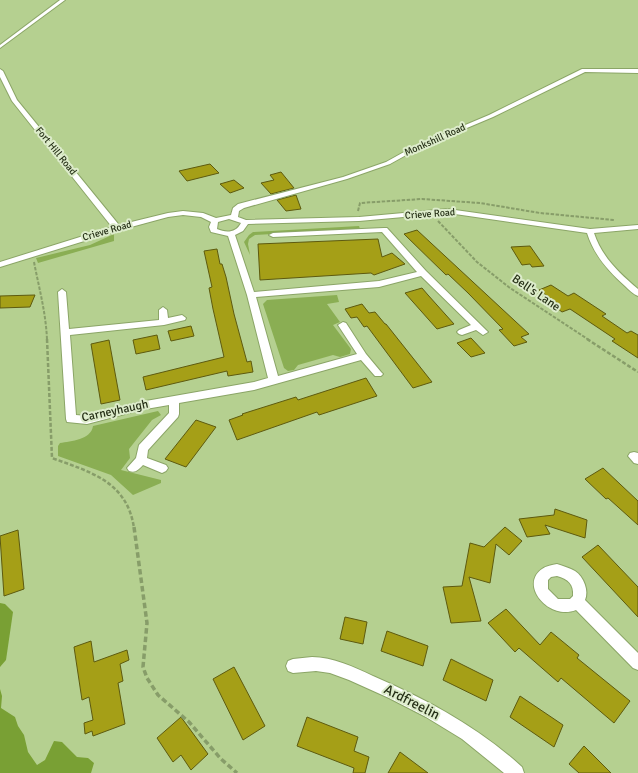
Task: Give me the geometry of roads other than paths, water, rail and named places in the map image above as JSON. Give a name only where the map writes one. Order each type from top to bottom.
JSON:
[{"type":"street","points":[[0,47],[63,0]]},
{"type":"street","name":"Monkshill Road","points":[[234,217],[236,210],[241,206],[345,178],[388,163],[415,148],[491,116],[584,70],[638,71]]},
{"type":"street","name":"Fort Hill Road","points":[[0,71],[14,100],[117,228]]},
{"type":"street","name":"Crieve Road","points":[[245,222],[360,219],[448,211],[590,231],[638,227]]},
{"type":"street","name":"Crieve Road","points":[[0,265],[117,228],[183,213],[203,215],[215,221]]},
{"type":"street","points":[[234,217],[245,222],[240,230],[231,234],[222,234],[214,230],[213,227],[215,221],[234,217]]},
{"type":"street","points":[[273,235],[384,230],[422,273],[480,329],[462,332]]},
{"type":"street","points":[[590,231],[599,252],[608,266],[622,280],[637,291]]},
{"type":"street","points":[[231,234],[251,295],[274,381]]},
{"type":"street","points":[[251,295],[379,284],[422,273]]},
{"type":"street","name":"Carneyhaugh","points":[[62,292],[71,419],[87,420],[140,406],[174,400]]},
{"type":"street","points":[[163,310],[164,322]]},
{"type":"street","points":[[65,332],[164,322],[182,318]]},
{"type":"street","points":[[343,325],[363,356],[378,374]]},
{"type":"street","points":[[162,468],[137,464],[143,448],[174,414],[174,400],[254,386],[363,356]]},
{"type":"street","points":[[577,602],[638,662]]},
{"type":"street","name":"Ardfreelin","points":[[292,666],[323,665],[354,675],[392,691],[447,720],[499,755],[516,773]]}]
